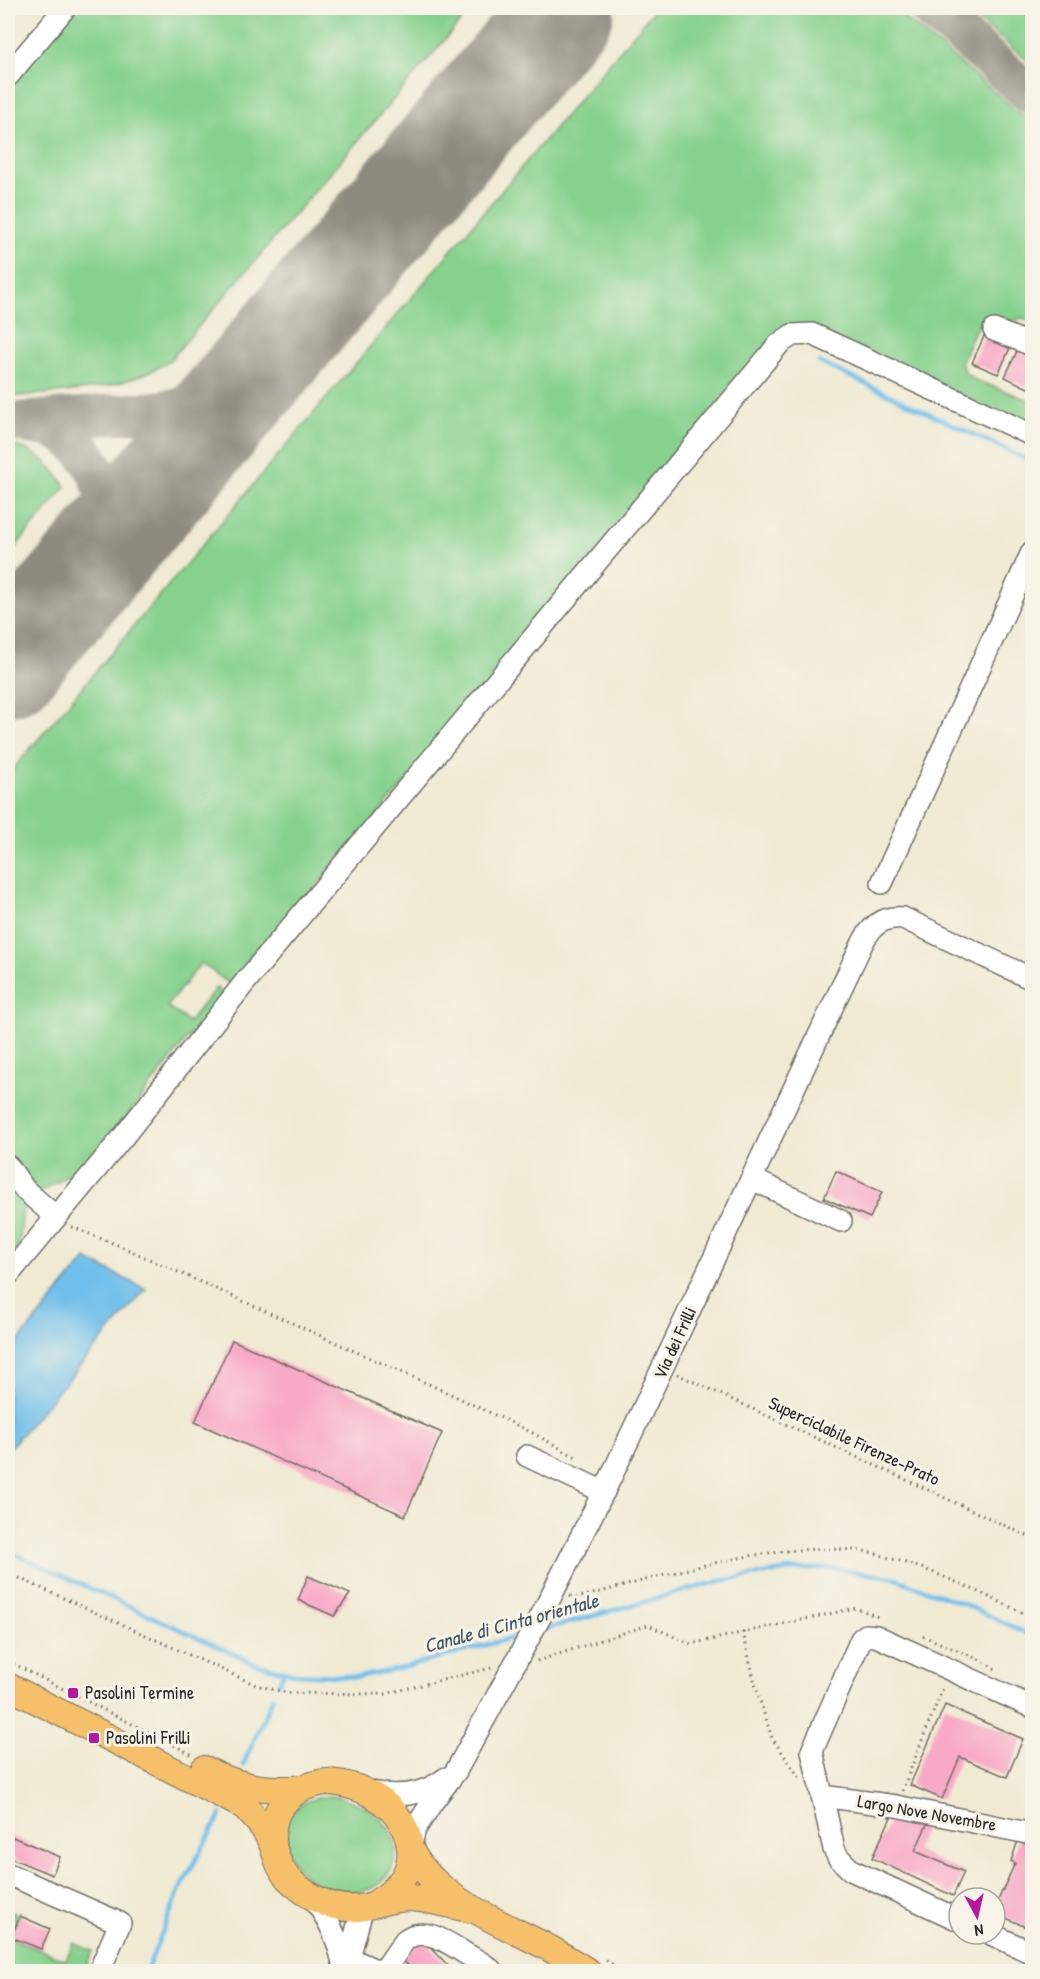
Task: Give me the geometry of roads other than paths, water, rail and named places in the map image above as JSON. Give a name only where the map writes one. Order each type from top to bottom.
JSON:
[{"type":"main road","points":[[8,1669],[219,1777],[248,1786],[278,1789],[302,1788],[326,1782],[359,1789],[380,1799],[397,1815],[409,1840],[410,1848],[408,1869],[400,1883],[388,1896],[370,1905]]},
{"type":"main road","points":[[8,1686],[245,1807],[262,1825],[272,1844],[278,1864],[286,1876],[313,1898],[345,1908],[412,1898],[473,1910]]},
{"type":"main road","points":[[272,1844],[273,1819],[290,1795],[302,1788]]},
{"type":"main road","points":[[410,1848],[419,1865],[435,1881],[473,1910],[550,1949],[597,1966]]},
{"type":"street","points":[[8,76],[65,8]]},
{"type":"street","points":[[994,330],[1032,345]]},
{"type":"street","points":[[8,1275],[62,1221],[123,1137],[246,981],[779,344],[792,335],[812,333],[1032,435]]},
{"type":"street","points":[[882,884],[1032,552]]},
{"type":"street","name":"Via dei Frilli","points":[[410,1848],[415,1829],[456,1771],[553,1592],[604,1492],[866,935],[877,923],[890,918],[903,918],[1032,979]]},
{"type":"street","points":[[8,1166],[25,1190],[62,1221]]},
{"type":"street","points":[[752,1179],[841,1221]]},
{"type":"street","points":[[527,1456],[604,1492]]},
{"type":"street","points":[[947,1914],[843,1864],[834,1849],[812,1751],[862,1637],[868,1635],[955,1664],[1032,1707]]},
{"type":"street","name":"Via dei Frilli","points":[[359,1789],[397,1796],[408,1794],[437,1785],[456,1771]]},
{"type":"street","name":"Largo Nove Novembre","points":[[822,1796],[896,1806],[1032,1834]]},
{"type":"street","points":[[8,1874],[120,1923],[99,1971]]},
{"type":"street","points":[[313,1898],[327,1917],[346,1967]]},
{"type":"street","points":[[346,1967],[370,1905]]},
{"type":"street","points":[[346,1967],[382,1971],[405,1940],[409,1937],[423,1935],[441,1938],[492,1971]]},
{"type":"street","points":[[1007,1941],[1032,1953]]},
{"type":"water","points":[[86,1259],[146,1289],[8,1450],[8,1354]]},
{"type":"waterway","points":[[819,362],[1032,462]]},
{"type":"waterway","name":"Canale di Cinta orientale","points":[[8,1551],[256,1664],[295,1674],[357,1677],[395,1670],[523,1635]]},
{"type":"waterway","name":"Canale di Cinta orientale","points":[[542,1630],[720,1581],[789,1570],[829,1568],[891,1577],[964,1604],[1032,1636]]},
{"type":"waterway","points":[[279,1683],[284,1671]]},
{"type":"waterway","points":[[243,1765],[273,1697]]},
{"type":"waterway","points":[[146,1972],[180,1889],[221,1814]]},
{"type":"place","name":"Pasolini Termine","points":[[73,1693]]},
{"type":"place","name":"Pasolini Frilli","points":[[94,1738]]}]
